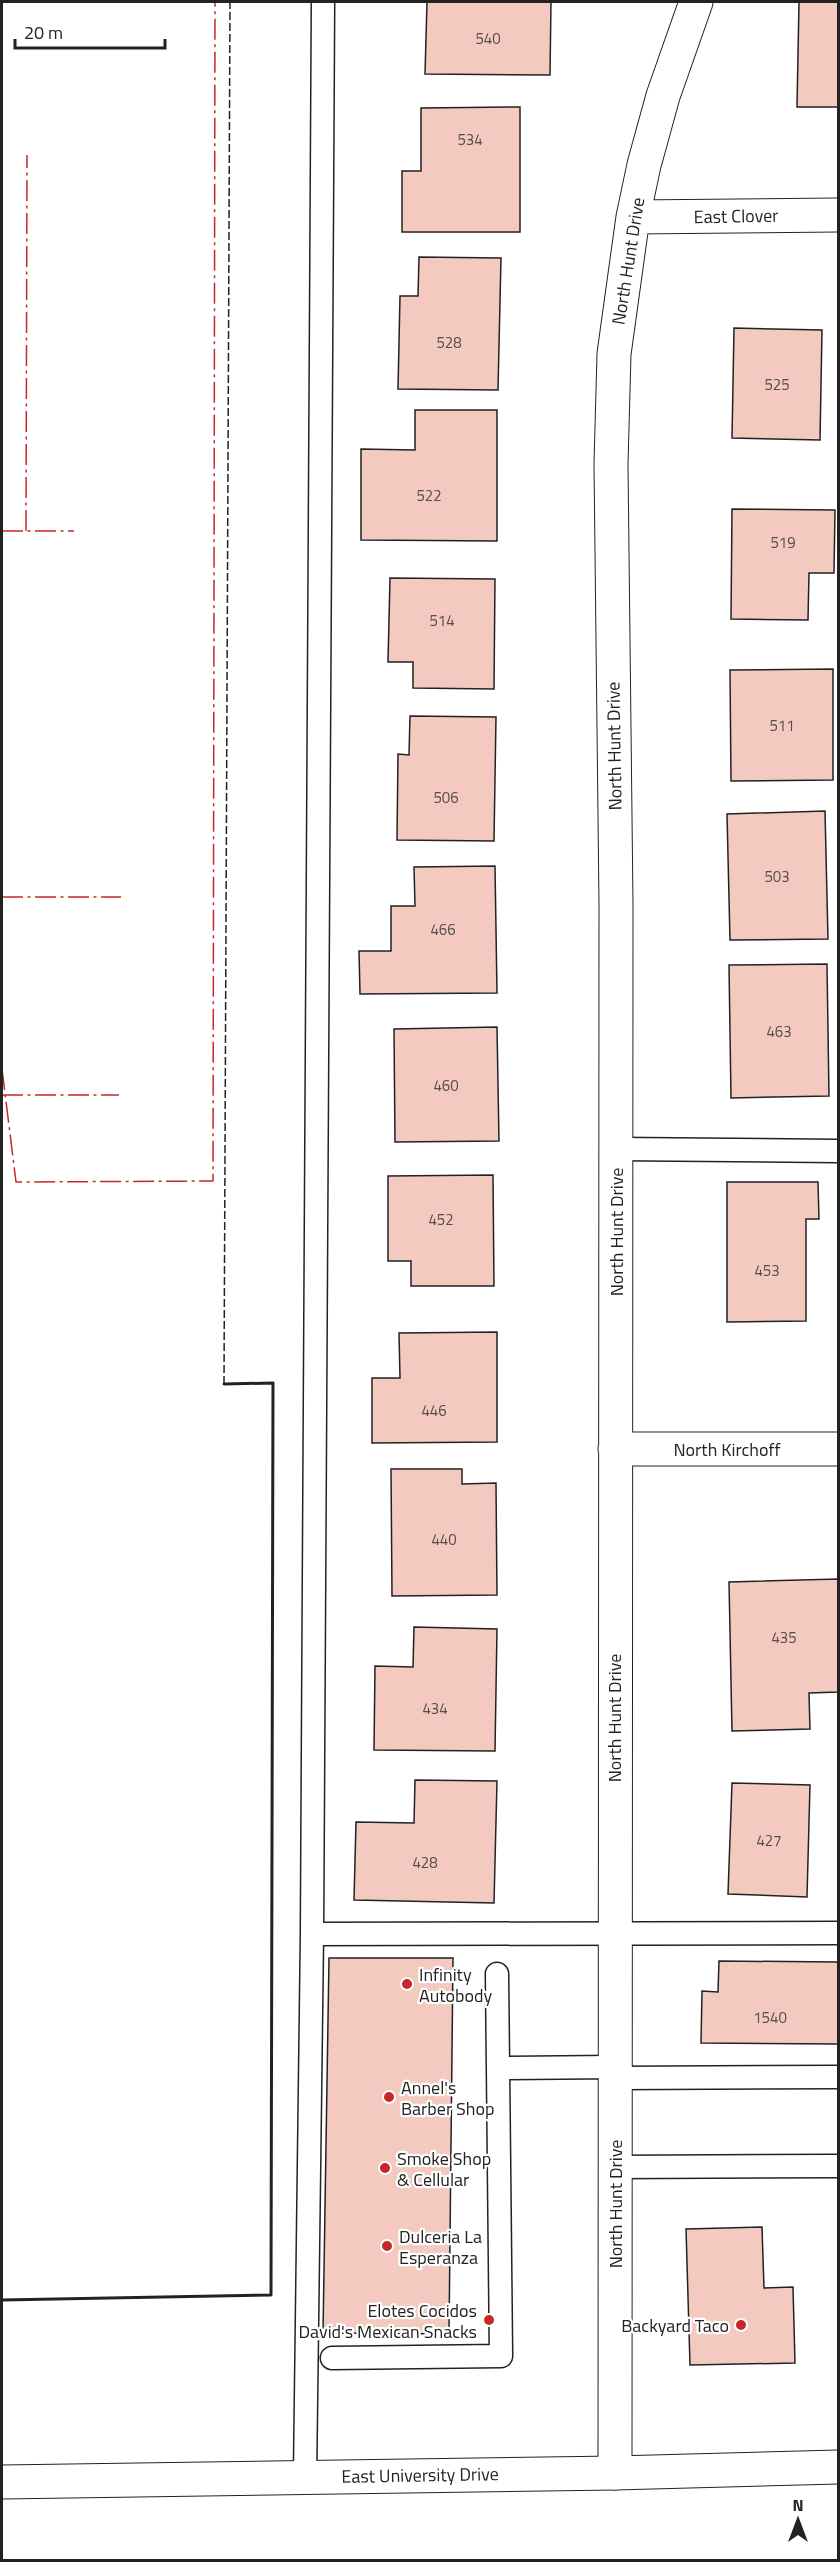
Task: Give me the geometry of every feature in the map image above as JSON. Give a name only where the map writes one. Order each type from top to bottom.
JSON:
[{"type":"street","name":"North Hunt Drive","points":[[615,2473],[616,1149],[611,464],[614,354],[633,217],[663,96],[696,2]]},
{"type":"street","name":"East Clover","points":[[633,217],[838,215]]},
{"type":"street","name":"North Kirchoff","points":[[615,1449],[838,1449]]},
{"type":"street","name":"East University Drive","points":[[2,2482],[615,2473],[838,2467]]},
{"type":"lane","points":[[305,2477],[312,1934],[323,2]]},
{"type":"lane","points":[[616,1149],[838,1151]]},
{"type":"lane","points":[[312,1934],[838,1933]]},
{"type":"lane","points":[[332,2358],[501,2356],[497,1974]]},
{"type":"lane","points":[[498,2068],[838,2077]]},
{"type":"lane","points":[[614,2167],[838,2166]]},
{"type":"building","points":[[427,2],[551,2],[550,75],[425,74]]},
{"type":"building","points":[[799,2],[838,2],[838,107],[797,107]]},
{"type":"building","points":[[520,107],[520,232],[402,232],[402,171],[421,171],[421,108]]},
{"type":"building","points":[[419,257],[501,258],[498,390],[398,389],[400,296],[418,296]]},
{"type":"building","points":[[734,328],[822,330],[820,440],[732,438]]},
{"type":"building","points":[[415,410],[497,410],[497,541],[361,540],[361,449],[415,450]]},
{"type":"building","points":[[732,509],[835,510],[834,573],[809,573],[808,620],[731,619]]},
{"type":"building","points":[[390,578],[495,579],[494,689],[413,688],[413,662],[388,662]]},
{"type":"building","points":[[833,669],[833,780],[731,781],[730,670]]},
{"type":"building","points":[[410,716],[496,717],[494,841],[397,840],[398,754],[409,755]]},
{"type":"building","points":[[825,811],[828,939],[730,940],[727,814]]},
{"type":"building","points":[[495,866],[497,993],[360,994],[359,951],[391,951],[391,906],[415,906],[414,867]]},
{"type":"building","points":[[827,964],[829,1096],[731,1098],[729,965]]},
{"type":"building","points":[[497,1027],[499,1141],[395,1142],[394,1029]]},
{"type":"building","points":[[493,1175],[494,1286],[411,1286],[411,1261],[388,1261],[388,1176]]},
{"type":"building","points":[[727,1182],[818,1182],[819,1219],[806,1219],[806,1321],[727,1322]]},
{"type":"building","points":[[497,1332],[497,1442],[372,1443],[372,1378],[400,1378],[399,1333]]},
{"type":"building","points":[[391,1469],[462,1469],[462,1484],[496,1483],[497,1595],[392,1596]]},
{"type":"building","points":[[838,1579],[838,1692],[809,1693],[810,1729],[732,1731],[729,1582]]},
{"type":"building","points":[[414,1627],[497,1629],[495,1751],[374,1750],[375,1666],[413,1667]]},
{"type":"building","points":[[415,1780],[497,1781],[494,1903],[354,1900],[356,1822],[414,1823]]},
{"type":"building","points":[[732,1783],[810,1785],[807,1897],[728,1894]]},
{"type":"building","points":[[329,1958],[453,1958],[449,2334],[323,2333]]},
{"type":"building","points":[[719,1961],[838,1962],[838,2044],[701,2043],[702,1991],[718,1992]]},
{"type":"building","name":"Backyard Taco","points":[[762,2227],[764,2288],[793,2287],[795,2363],[690,2365],[686,2229]]},
{"type":"fence","points":[[224,1384],[230,2]]},
{"type":"wall","points":[[2,2300],[271,2295],[273,1383],[224,1384]]},
{"type":"power","points":[[2,1069],[16,1182],[213,1181],[215,2]]},
{"type":"power","points":[[26,531],[27,155]]},
{"type":"power","points":[[2,531],[74,531]]},
{"type":"power","points":[[2,897],[121,897]]},
{"type":"power","points":[[2,1095],[119,1095]]},
{"type":"place","name":"Infinity Autobody","points":[[407,1984]]},
{"type":"place","name":"Annel's Barber Shop","points":[[389,2097]]},
{"type":"place","name":"Smoke Shop & Cellular","points":[[385,2168]]},
{"type":"place","name":"Dulceria La Esperanza","points":[[387,2246]]},
{"type":"place","name":"Elotes Cocidos David's Mexican Snacks","points":[[489,2320]]},
{"type":"place","name":"Backyard Taco","points":[[741,2325]]}]
